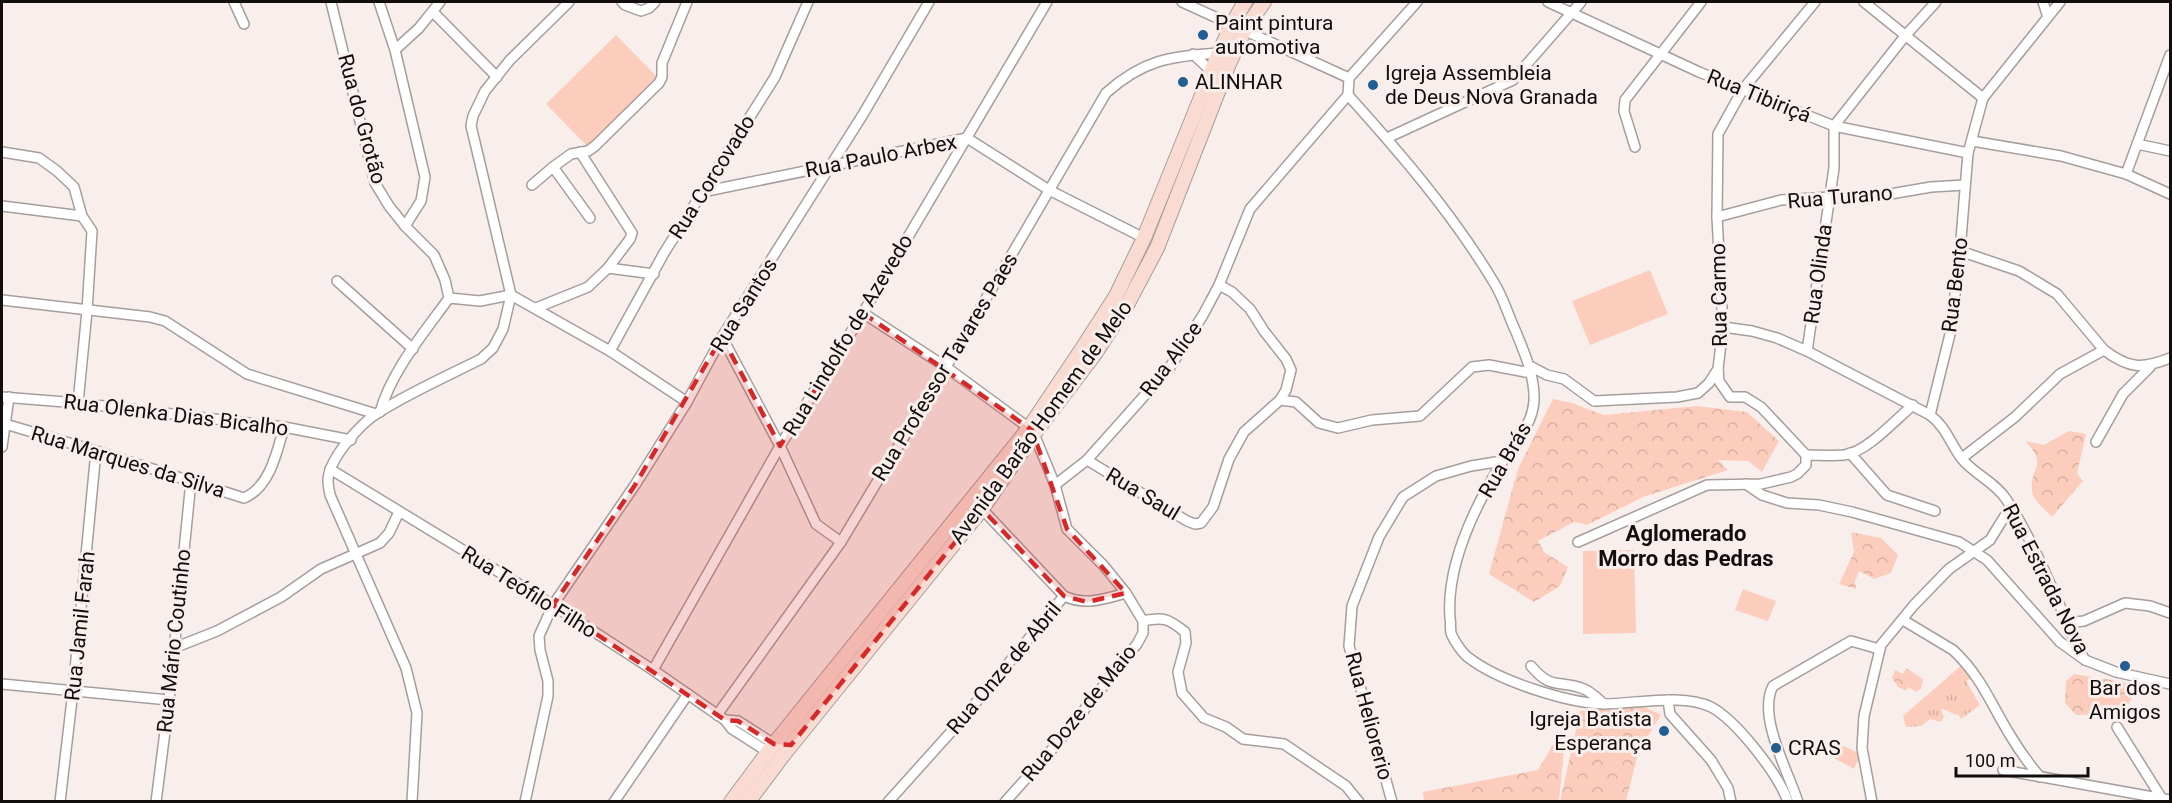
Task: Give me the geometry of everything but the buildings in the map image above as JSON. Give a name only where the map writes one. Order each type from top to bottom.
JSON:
[{"type":"main road","name":"Avenida Barão Homem de Melo","points":[[748,801],[982,509],[1012,465],[1116,296],[1144,238],[1211,71],[1232,24],[1245,2]]},
{"type":"main road","name":"Avenida Barão Homem de Melo","points":[[731,801],[771,748],[1094,355],[1128,303],[1157,248],[1228,66],[1245,29],[1264,2]]},
{"type":"street","points":[[234,2],[244,24]]},
{"type":"street","name":"Rua do Grotão","points":[[331,2],[375,183],[405,226],[434,255],[445,280],[449,298]]},
{"type":"street","points":[[379,2],[395,50],[425,177],[421,201],[405,226]]},
{"type":"street","points":[[395,50],[419,28],[440,2]]},
{"type":"street","points":[[412,801],[417,713],[406,668],[330,495],[328,481],[330,469],[335,459],[351,440],[378,413],[481,359],[493,348],[502,329],[511,295],[471,126],[473,116],[485,91],[510,60],[569,2]]},
{"type":"street","points":[[622,2],[641,11],[649,8],[655,2]]},
{"type":"street","points":[[532,185],[552,166],[572,154],[588,151],[595,146],[661,80],[662,63],[687,2]]},
{"type":"street","name":"Rua Corcovado","points":[[610,351],[702,192],[775,77],[808,2]]},
{"type":"street","name":"Rua Santos","points":[[525,801],[548,696],[548,681],[539,636],[553,605],[635,485],[687,402],[722,337],[831,166],[929,2]]},
{"type":"street","name":"Rua Lindolfo de Azevedo","points":[[653,670],[780,446],[863,314],[1047,2]]},
{"type":"street","points":[[1182,2],[1349,78]]},
{"type":"street","points":[[1348,94],[1349,78],[1417,2]]},
{"type":"street","name":"Rua Tibiriçá","points":[[1548,2],[1659,54],[1834,126],[1968,153]]},
{"type":"street","points":[[1387,138],[1513,80],[1581,2]]},
{"type":"street","points":[[1635,147],[1624,111],[1625,100],[1701,2]]},
{"type":"street","name":"Rua Carmo","points":[[1280,400],[1296,402],[1319,423],[1338,428],[1372,420],[1420,416],[1472,367],[1489,365],[1530,369],[1564,379],[1594,401],[1677,397],[1698,393],[1709,383],[1718,369],[1723,327],[1717,217],[1718,134],[1743,89],[1815,2]]},
{"type":"street","points":[[1864,2],[1983,98]]},
{"type":"street","points":[[1834,126],[1905,36],[1936,2]]},
{"type":"street","points":[[2043,2],[2048,17]]},
{"type":"street","points":[[1968,153],[1983,98],[2060,2]]},
{"type":"street","points":[[433,12],[497,76]]},
{"type":"street","name":"Rua Professor Tavares Paes","points":[[721,717],[840,542],[946,368],[1106,93],[1137,69],[1184,55],[1219,53]]},
{"type":"street","points":[[1193,54],[1211,71]]},
{"type":"street","points":[[2126,174],[2170,55]]},
{"type":"street","name":"Rua Brás","points":[[1348,94],[1434,195],[1494,282],[1530,369],[1534,401],[1527,427],[1502,461],[1464,539],[1449,604],[1451,634],[1467,657],[1499,676],[1567,699],[1604,704],[1668,700],[1710,706],[1730,721],[1761,758],[1783,788],[1788,801]]},
{"type":"street","name":"Rua Alice","points":[[1055,485],[1087,460],[1170,367],[1219,285],[1250,208],[1348,94]]},
{"type":"street","name":"Rua Olinda","points":[[1807,351],[1834,168],[1834,126]]},
{"type":"street","name":"Rua Paulo Arbex","points":[[702,192],[967,138],[1049,190],[1144,238]]},
{"type":"street","points":[[1972,141],[2061,156],[2126,174],[2170,194]]},
{"type":"street","points":[[2137,144],[2170,151]]},
{"type":"street","points":[[2,152],[39,158],[57,171],[74,187],[82,216],[92,231],[78,403]]},
{"type":"street","points":[[536,308],[588,287],[608,268],[632,233],[580,152]]},
{"type":"street","name":"Rua Bento","points":[[1930,415],[1951,330],[1968,153]]},
{"type":"street","points":[[552,166],[590,218]]},
{"type":"street","name":"Rua Turano","points":[[1717,217],[1781,200],[1830,196],[1873,197],[1931,187],[1964,185]]},
{"type":"street","points":[[2,206],[82,216]]},
{"type":"street","points":[[1960,251],[2019,271],[2057,294],[2104,350],[2133,365],[2150,366]]},
{"type":"street","points":[[608,268],[654,274]]},
{"type":"street","points":[[337,281],[412,349]]},
{"type":"street","points":[[1219,285],[1232,292],[1250,309],[1286,359],[1291,370],[1286,390],[1280,400]]},
{"type":"street","points":[[378,413],[384,396],[412,349],[449,298],[480,301],[511,295],[610,351],[687,402]]},
{"type":"street","points":[[2,300],[150,317],[165,321],[247,374],[378,413]]},
{"type":"street","points":[[863,314],[946,368],[1031,431],[1055,485],[1067,529],[1104,566],[1126,593],[1143,621],[1160,618],[1173,622],[1185,632],[1186,643],[1178,672],[1182,693],[1204,718],[1226,727],[1243,739],[1284,744],[1346,786],[1359,801]]},
{"type":"street","name":"Rua Estrada Nova","points":[[1723,327],[1752,331],[1777,338],[1807,351],[1913,405],[1941,423],[1972,470],[2005,497],[2011,506],[2037,554],[2072,640],[2085,660],[2116,672],[2170,684]]},
{"type":"street","points":[[722,337],[780,446],[816,524],[840,542]]},
{"type":"street","points":[[1962,458],[2015,417],[2060,374],[2104,350]]},
{"type":"street","points":[[2096,442],[2123,394],[2150,366],[2170,358]]},
{"type":"street","points":[[1578,542],[1707,485],[1761,484],[1797,474],[1806,465],[1806,455],[1761,406],[1745,397],[1730,397],[1719,381],[1718,369]]},
{"type":"street","points":[[2,447],[5,397]]},
{"type":"street","name":"Rua Olenka Dias Bicalho","points":[[5,397],[78,403],[284,427],[351,440]]},
{"type":"street","name":"Rua Saul","points":[[1087,460],[1187,521],[1195,524],[1201,523],[1213,507],[1229,459],[1244,432],[1280,400]]},
{"type":"street","points":[[1806,455],[1846,455],[1876,438],[1913,405]]},
{"type":"street","name":"Rua Marques da Silva","points":[[3,424],[244,498],[252,494],[267,474],[277,454],[284,427]]},
{"type":"street","name":"Rua Jamil Farah","points":[[60,801],[74,691],[96,451]]},
{"type":"street","points":[[1850,453],[1887,495],[1935,511]]},
{"type":"street","name":"Rua Heliorerio","points":[[1392,801],[1349,646],[1352,606],[1379,537],[1403,497],[1436,476],[1471,466],[1502,461]]},
{"type":"street","name":"Rua Teófilo Filho","points":[[330,469],[553,605],[721,717],[738,721],[771,748]]},
{"type":"street","name":"Rua Mário Coutinho","points":[[156,801],[169,700],[191,481]]},
{"type":"street","points":[[1746,484],[1762,495],[1787,504],[1819,505],[1863,515],[1959,542],[1975,550],[1999,573],[2060,642],[2085,660]]},
{"type":"street","points":[[1872,801],[1862,748],[1864,716],[1879,649],[1949,569],[1990,540],[2011,506]]},
{"type":"street","name":"Rua Onze de Abril","points":[[888,801],[958,723],[1064,596],[982,509]]},
{"type":"street","points":[[174,648],[217,631],[271,603],[321,569],[380,543],[389,533],[399,512]]},
{"type":"street","points":[[1064,596],[1087,602],[1126,593]]},
{"type":"street","points":[[2066,623],[2084,621],[2125,603],[2150,606],[2170,613]]},
{"type":"street","points":[[1903,620],[1960,656],[1982,682],[2009,734],[2040,777]]},
{"type":"street","name":"Rua Doze de Maio","points":[[1005,801],[1055,746],[1137,644],[1143,633],[1143,621]]},
{"type":"street","points":[[1798,801],[1778,752],[1768,697],[1773,686],[1851,641],[1879,649]]},
{"type":"street","points":[[1531,666],[1542,679],[1551,683],[1582,688],[1604,704]]},
{"type":"street","points":[[2,684],[169,700]]},
{"type":"street","points":[[614,801],[688,694]]},
{"type":"street","points":[[1668,700],[1670,714],[1711,760],[1728,788],[1731,801]]},
{"type":"street","points":[[2117,727],[2166,800]]},
{"type":"street","points":[[771,748],[791,745]]},
{"type":"street","points":[[1761,758],[1778,752]]},
{"type":"street","points":[[2003,770],[2166,800]]},
{"type":"highlighted area","points":[[863,313],[1032,430],[1067,529],[1126,593],[1087,602],[1064,596],[982,509],[791,745],[774,744],[738,721],[725,720],[553,605],[635,485],[722,337],[780,446]]},
{"type":"green space","points":[[616,35],[660,80],[590,149],[546,104]]},
{"type":"green space","points":[[1650,270],[1668,314],[1590,345],[1572,301]]},
{"type":"green space","points":[[1553,399],[1572,403],[1604,415],[1697,406],[1747,412],[1779,441],[1762,472],[1748,461],[1718,460],[1728,470],[1643,497],[1587,525],[1574,522],[1538,541],[1544,552],[1568,567],[1560,586],[1534,602],[1489,574],[1518,469]]},
{"type":"green space","points":[[2069,431],[2086,434],[2077,473],[2083,481],[2052,517],[2033,495],[2032,479],[2037,463],[2033,450],[2025,441],[2044,445]]},
{"type":"green space","points":[[1851,532],[1881,538],[1898,555],[1891,573],[1874,579],[1859,571],[1855,581],[1856,589],[1839,584],[1854,552]]},
{"type":"green space","points":[[1634,550],[1636,633],[1583,634],[1583,551]]},
{"type":"green space","points":[[1743,589],[1776,601],[1768,621],[1735,610]]},
{"type":"green space","points":[[1964,663],[1974,677],[1966,681],[1980,705],[1961,719],[1958,714],[1943,709],[1941,710],[1944,716],[1941,722],[1930,719],[1921,726],[1906,727],[1903,716]]},
{"type":"green space","points":[[1906,668],[1923,679],[1921,688],[1917,692],[1908,687],[1906,691],[1898,687],[1892,678],[1895,670],[1903,674]]},
{"type":"green space","points":[[2074,674],[2129,683],[2136,692],[2124,711],[2105,715],[2076,715],[2065,703],[2066,681]]},
{"type":"green space","points":[[1634,702],[1661,715],[1639,750],[1626,801],[1560,802],[1580,711]]},
{"type":"green space","points":[[1567,721],[1559,801],[1424,801],[1423,792],[1538,770]]},
{"type":"green space","points":[[1837,743],[1861,754],[1854,769],[1830,756]]},
{"type":"place","name":"Paint pintura automotiva","points":[[1203,35]]},
{"type":"place","name":"ALINHAR","points":[[1183,82]]},
{"type":"place","name":"Igreja Assembleia de Deus Nova Granada","points":[[1373,85]]},
{"type":"place","name":"Bar dos Amigos","points":[[2125,666]]},
{"type":"place","name":"Igreja Batista Esperança","points":[[1664,731]]},
{"type":"place","name":"CRAS","points":[[1776,748]]},
{"type":"district","name":"Aglomerado Morro das Pedras","points":[[1686,546]]}]
